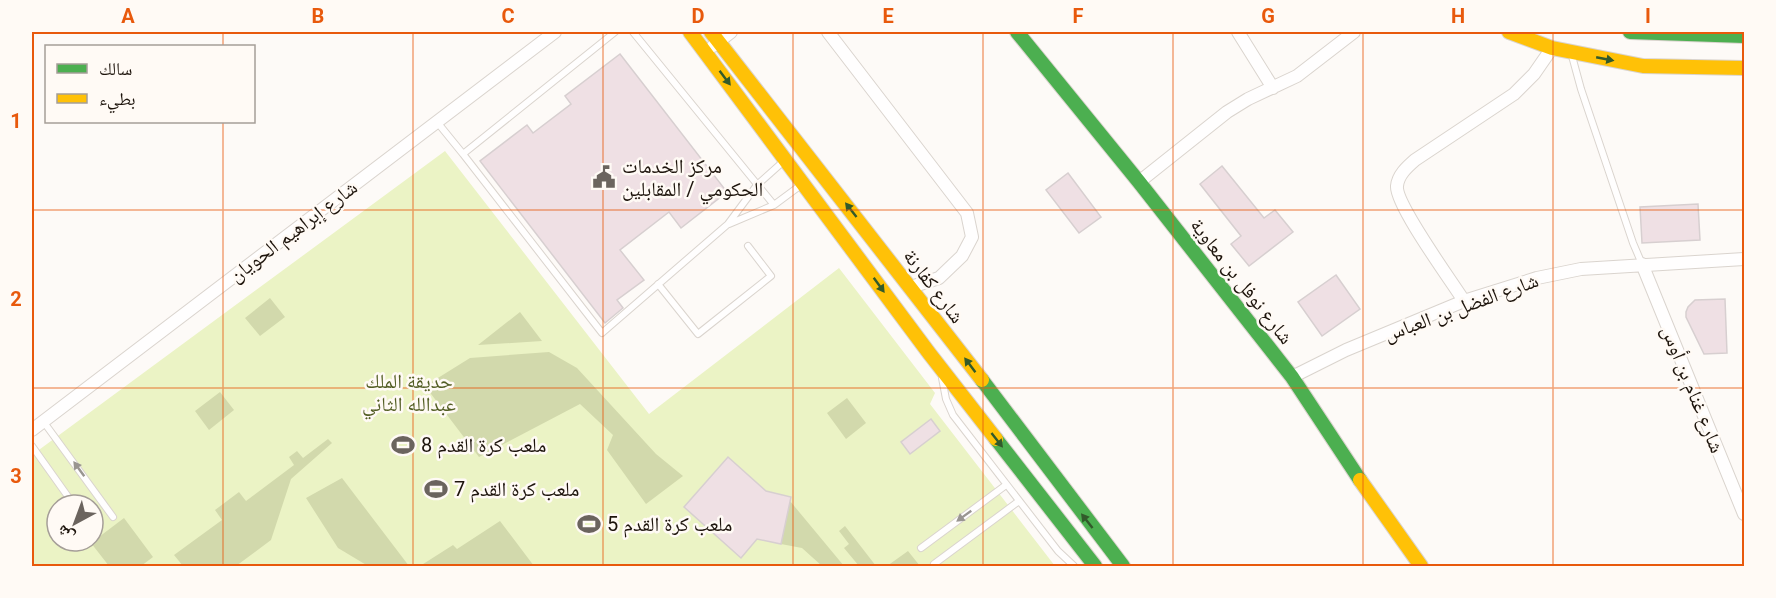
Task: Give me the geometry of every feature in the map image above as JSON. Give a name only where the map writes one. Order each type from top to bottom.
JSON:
[{"type":"main road","points":[[690,32],[942,370],[1095,567]]},
{"type":"main road","name":"شارع نوفل بن معاوية","points":[[1017,32],[1293,377],[1359,479],[1421,567]]},
{"type":"main road","points":[[1509,32],[1571,53],[1643,66],[1744,68]]},
{"type":"main road","points":[[1630,32],[1744,36]]},
{"type":"main road","name":"شارع كفارنة","points":[[715,36],[911,287],[1124,567]]},
{"type":"street","name":"شارع إبراهيم الحويان","points":[[32,430],[555,32]]},
{"type":"street","points":[[705,52],[715,36],[731,32]]},
{"type":"street","points":[[828,32],[967,213],[972,237],[962,256],[939,278],[911,287]]},
{"type":"street","points":[[1238,32],[1273,88]]},
{"type":"street","points":[[1139,182],[1227,112],[1248,99],[1287,82],[1354,32]]},
{"type":"street","points":[[1464,301],[1408,216],[1398,196],[1397,186],[1403,171],[1415,160],[1514,94],[1534,74],[1552,48]]},
{"type":"street","name":"شارع الفضل بن العباس","points":[[1293,377],[1346,350],[1464,301],[1548,275],[1581,269],[1642,264],[1744,259]]},
{"type":"street","name":"شارع غنام بن أوس","points":[[1642,264],[1739,489],[1744,514]]},
{"type":"lane","points":[[463,154],[615,32]]},
{"type":"lane","points":[[633,32],[774,205]]},
{"type":"lane","points":[[1571,53],[1629,232],[1642,264]]},
{"type":"lane","points":[[436,122],[602,333],[728,224],[757,185],[786,160]]},
{"type":"lane","points":[[728,224],[774,205],[804,184]]},
{"type":"lane","points":[[658,284],[698,334],[771,276],[748,246]]},
{"type":"lane","points":[[942,370],[946,399],[953,415],[1058,552],[1074,567]]},
{"type":"lane","points":[[44,421],[113,517]]},
{"type":"lane","points":[[32,446],[65,493]]},
{"type":"lane","points":[[921,548],[1006,485]]},
{"type":"lane","points":[[934,564],[1019,501]]},
{"type":"green space","name":"حديقة الملك عبدالله الثاني","points":[[445,151],[649,414],[839,268],[935,393],[930,404],[1055,566],[32,566],[32,455]]},
{"type":"green space","points":[[270,298],[285,317],[260,336],[245,318]]},
{"type":"green space","points":[[520,312],[542,341],[478,345]]},
{"type":"green space","points":[[549,352],[577,368],[656,454],[683,476],[646,504],[607,450],[613,435],[580,404],[479,457],[425,386],[470,358]]},
{"type":"green space","points":[[220,392],[234,410],[209,430],[195,411]]},
{"type":"green space","points":[[847,398],[866,423],[846,439],[827,413]]},
{"type":"green space","points":[[328,439],[332,443],[291,479],[271,540],[236,566],[183,566],[174,555],[222,520],[215,510],[239,492],[246,501],[294,465],[289,457],[297,451],[303,458]]},
{"type":"green space","points":[[342,478],[409,566],[368,566],[338,548],[306,498]]},
{"type":"green space","points":[[790,501],[844,566],[822,566],[802,548],[781,544]]},
{"type":"green space","points":[[124,518],[153,557],[141,566],[109,566],[99,553],[105,553],[105,532]]},
{"type":"green space","points":[[500,521],[534,566],[420,566],[453,545],[457,549]]},
{"type":"green space","points":[[845,526],[876,566],[859,566],[844,548],[849,544],[839,531]]},
{"type":"green space","points":[[908,551],[920,566],[887,566]]},
{"type":"building","name":"مركز الخدمات الحكومي / المقابلين","points":[[620,54],[727,192],[681,228],[669,212],[620,250],[644,280],[617,300],[623,308],[605,323],[480,161],[527,125],[533,133],[571,104],[565,96]]},
{"type":"building","points":[[1222,166],[1264,218],[1275,210],[1293,232],[1249,266],[1231,244],[1241,236],[1200,184]]},
{"type":"building","points":[[1068,173],[1101,217],[1079,233],[1046,190]]},
{"type":"building","points":[[1698,204],[1700,240],[1642,243],[1640,207]]},
{"type":"building","points":[[1336,275],[1360,309],[1322,336],[1298,302]]},
{"type":"building","points":[[1725,299],[1727,353],[1704,354],[1686,317],[1686,312],[1695,300]]},
{"type":"building","points":[[931,419],[940,431],[910,454],[901,442]]},
{"type":"building","points":[[728,457],[766,491],[791,497],[781,544],[757,539],[741,558],[684,507]]},
{"type":"traffic: fast","points":[[1017,32],[1139,182],[1292,377],[1360,480]]},
{"type":"traffic: fast","points":[[1630,32],[1744,36]]},
{"type":"traffic: fast","points":[[982,380],[1123,566]]},
{"type":"traffic: fast","points":[[996,439],[1095,566]]},
{"type":"traffic: slow","points":[[690,32],[929,353],[996,439]]},
{"type":"traffic: slow","points":[[711,32],[982,380]]},
{"type":"traffic: slow","points":[[1509,32],[1552,48],[1643,66],[1744,68]]},
{"type":"traffic: slow","points":[[1360,480],[1421,566]]},
{"type":"place","name":"مركز الخدمات الحكومي / المقابلين","points":[[604,177]]},
{"type":"place","name":"ملعب كرة القدم 8","points":[[403,445]]},
{"type":"place","name":"ملعب كرة القدم 7","points":[[436,489]]},
{"type":"place","name":"ملعب كرة القدم 5","points":[[589,524]]}]
